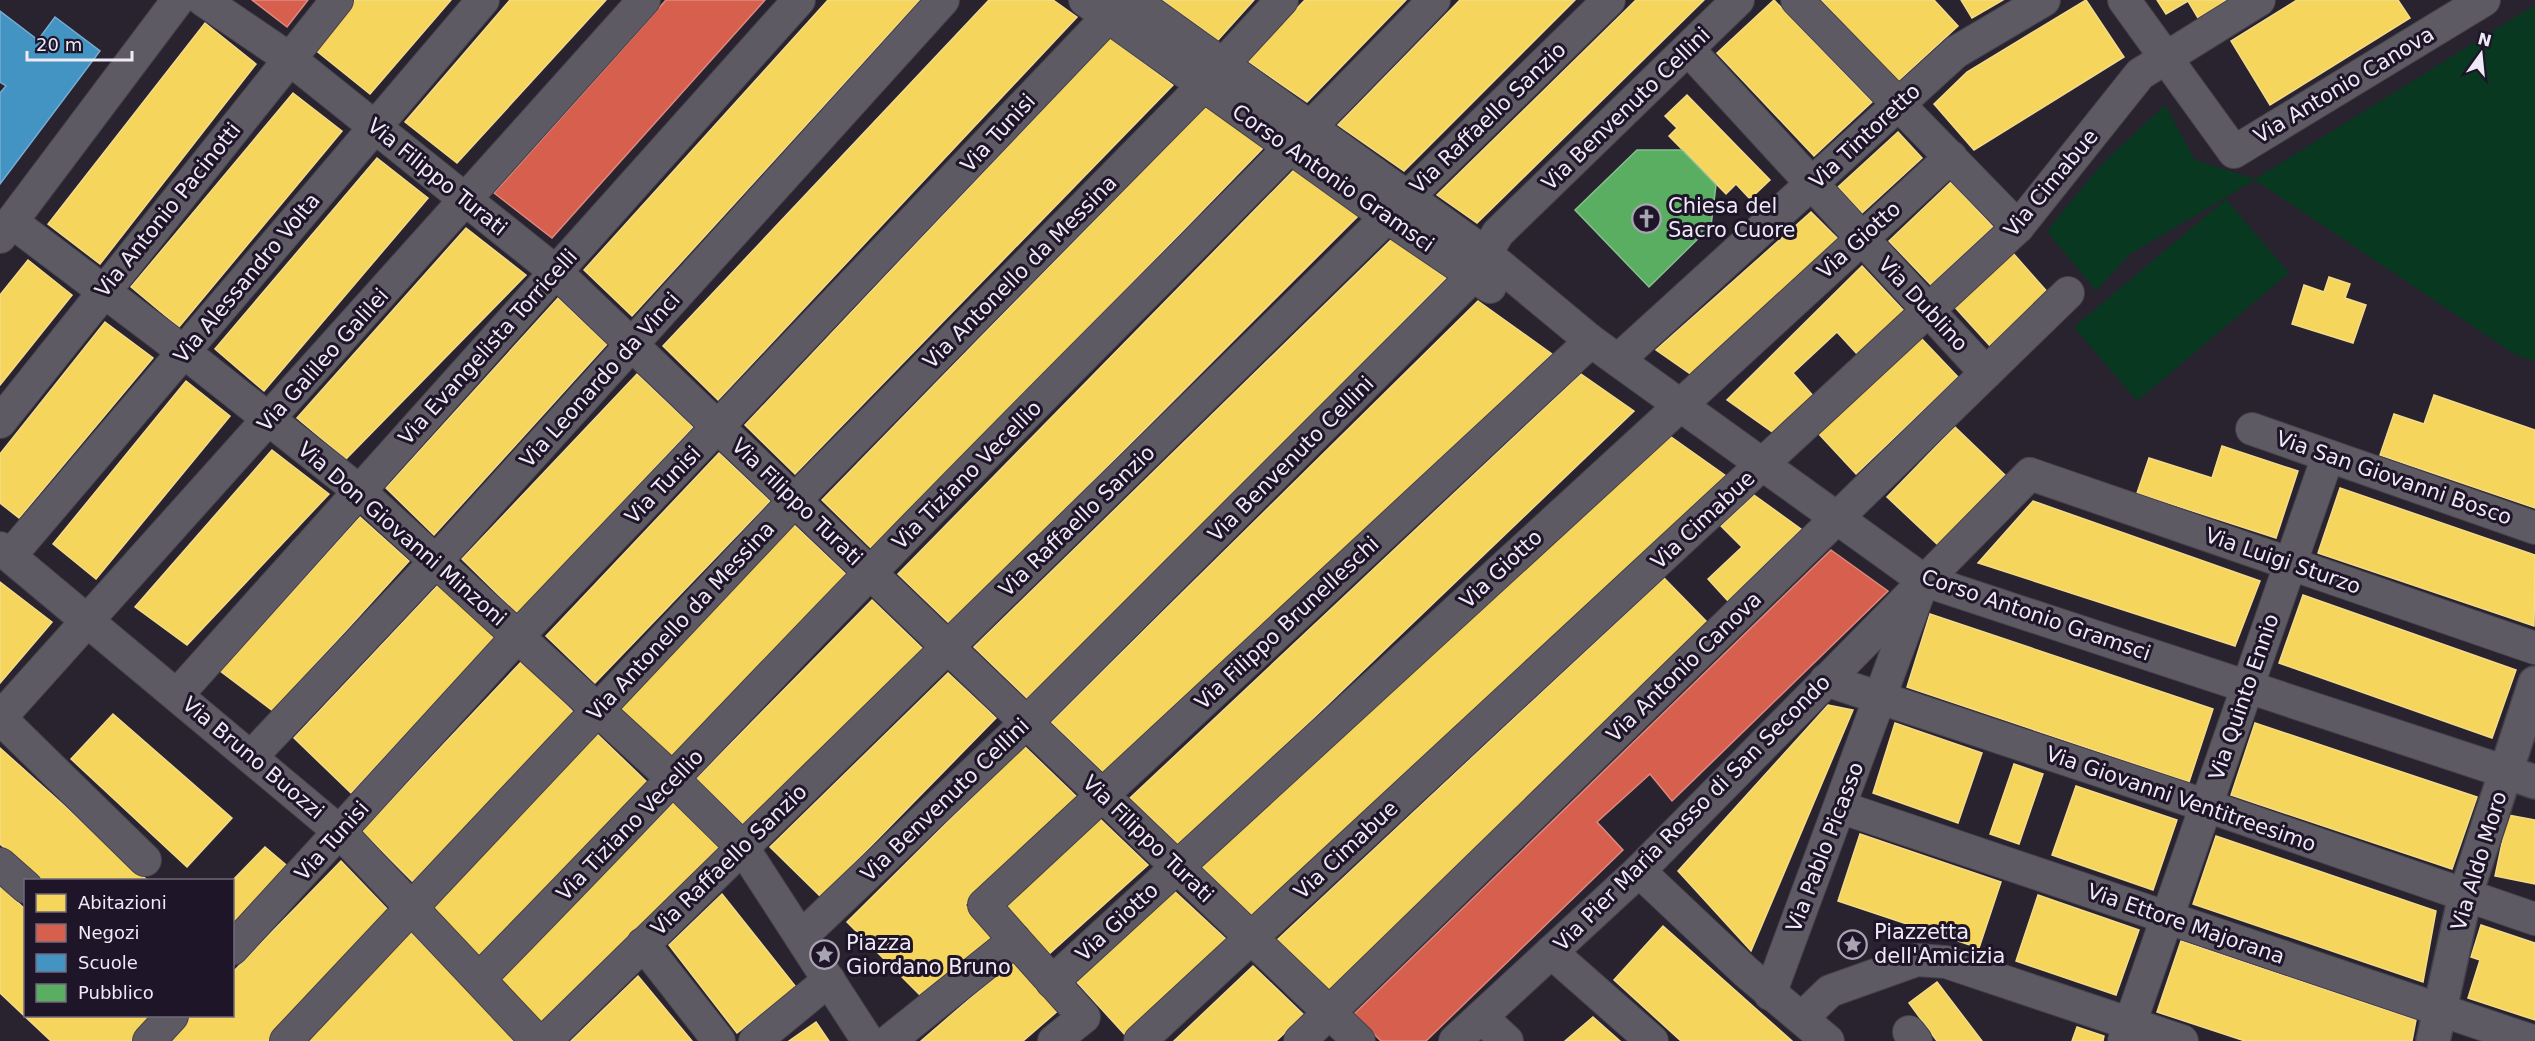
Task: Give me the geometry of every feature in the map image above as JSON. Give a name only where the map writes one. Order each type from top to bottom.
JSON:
[{"type":"street","points":[[6,230],[178,0]]},
{"type":"street","name":"Via Filippo Turati","points":[[203,0],[290,59],[556,272],[1359,1041]]},
{"type":"street","name":"Via Antonio Pacinotti","points":[[0,422],[337,0]]},
{"type":"street","name":"Via Alessandro Volta","points":[[5,552],[184,352],[483,0]]},
{"type":"street","name":"Via Galileo Galilei","points":[[0,718],[90,621],[644,0]]},
{"type":"street","name":"Via Evangelista Torricelli","points":[[178,694],[358,490],[799,0]]},
{"type":"street","name":"Via Leonardo da Vinci","points":[[252,756],[437,560],[943,0]]},
{"type":"street","name":"Via Antonello da Messina","points":[[286,1041],[795,500],[1213,75],[1282,0]]},
{"type":"street","name":"Via Tiziano Vecellio","points":[[479,979],[674,780],[870,572],[1301,138],[1434,0]]},
{"type":"street","name":"Via Raffaello Sanzio","points":[[545,1041],[1609,0]]},
{"type":"street","name":"Via Benvenuto Cellini","points":[[801,937],[1028,722],[1479,265],[1498,233],[1738,0]]},
{"type":"street","points":[[1797,0],[2018,227]]},
{"type":"street","name":"Via Tintoretto","points":[[1618,360],[1956,52],[2044,0]]},
{"type":"street","points":[[2124,0],[2165,59]]},
{"type":"street","name":"Via Cimabue","points":[[1140,1041],[2018,227],[2140,74],[2259,0]]},
{"type":"street","name":"Via Antonio Canova","points":[[2165,59],[2234,152],[2484,0]]},
{"type":"street","name":"Corso Antonio Gramsci","points":[[1112,4],[1479,265],[1680,404],[1923,580],[2520,777]]},
{"type":"street","name":"Via Tunisi","points":[[234,947],[518,636],[719,427],[1112,4]]},
{"type":"street","name":"Via Dublino","points":[[1688,49],[1986,373]]},
{"type":"street","name":"Via Giotto","points":[[1052,982],[1861,237],[1951,157]]},
{"type":"street","name":"Via Don Giovanni Minzoni","points":[[6,230],[103,291],[358,490],[437,560],[674,780],[743,848],[868,1041]]},
{"type":"street","name":"Via Antonio Canova","points":[[1300,1041],[2068,293]]},
{"type":"street","name":"Via Filippo Brunelleschi","points":[[1015,940],[984,905],[1591,341]]},
{"type":"street","name":"Via San Giovanni Bosco","points":[[2252,429],[2535,528]]},
{"type":"street","name":"Via Quinto Ennio","points":[[2127,1032],[2328,456]]},
{"type":"street","name":"Via Luigi Sturzo","points":[[2030,474],[2535,648]]},
{"type":"street","name":"Via Pier Maria Rosso di San Secondo","points":[[1455,1041],[1639,871],[1923,580],[2030,474]]},
{"type":"street","name":"Via Bruno Buozzi","points":[[5,552],[178,694],[340,832],[537,1041]]},
{"type":"street","name":"Via Pablo Picasso","points":[[1770,994],[1881,699],[1923,580]]},
{"type":"street","name":"Via Giovanni Ventitreesimo","points":[[1826,680],[2206,806],[2535,919]]},
{"type":"street","name":"Via Aldo Moro","points":[[2433,1041],[2465,896],[2520,777],[2535,683]]},
{"type":"street","points":[[0,718],[145,860]]},
{"type":"street","name":"Via Ettore Majorana","points":[[1840,807],[2532,1041]]},
{"type":"street","points":[[0,864],[24,885]]},
{"type":"street","points":[[1639,871],[1770,994],[1828,1041]]},
{"type":"street","points":[[889,1041],[1015,940],[1084,1017],[1054,1041]]},
{"type":"street","points":[[643,944],[719,1041]]},
{"type":"street","points":[[1551,952],[1652,1041]]},
{"type":"street","points":[[1802,1018],[1830,991],[1917,960],[1946,962],[2127,1032],[2182,1041]]},
{"type":"street","points":[[755,1041],[829,980]]},
{"type":"street","points":[[149,1041],[171,1017]]},
{"type":"street","points":[[1481,1017],[1507,1041]]},
{"type":"green space","points":[[2535,5],[2535,361],[2516,355],[2255,180],[2130,254],[2096,291],[2047,231],[2101,165],[2165,105],[2195,160],[2255,179]]},
{"type":"green space","points":[[2226,199],[2289,273],[2137,401],[2074,327]]},
{"type":"building: Abitazioni","points":[[355,0],[451,0],[370,94],[314,49]]},
{"type":"building: Abitazioni","points":[[510,0],[606,0],[457,163],[405,122]]},
{"type":"building: Abitazioni","points":[[828,0],[920,0],[632,316],[584,270]]},
{"type":"building: Abitazioni","points":[[989,0],[1053,0],[1077,17],[718,400],[663,346]]},
{"type":"building: Abitazioni","points":[[1162,0],[1254,0],[1218,40]]},
{"type":"building: Abitazioni","points":[[1305,0],[1406,0],[1307,102],[1246,60]]},
{"type":"building: Abitazioni","points":[[1460,0],[1575,0],[1404,171],[1338,125]]},
{"type":"building: Abitazioni","points":[[1636,0],[1704,0],[1477,223],[1437,195]]},
{"type":"building: Abitazioni","points":[[1774,0],[1872,102],[1814,156],[1717,53]]},
{"type":"building: Abitazioni","points":[[1821,0],[1934,0],[1958,26],[1897,82]]},
{"type":"building: Abitazioni","points":[[1961,0],[2003,0],[1972,18]]},
{"type":"building: Abitazioni","points":[[2086,0],[2124,57],[1974,150],[1934,104],[1967,72]]},
{"type":"building: Abitazioni","points":[[2157,0],[2227,0],[2198,18],[2188,1],[2166,14]]},
{"type":"building: Abitazioni","points":[[2297,0],[2398,0],[2410,18],[2270,105],[2231,41]]},
{"type":"building: Abitazioni","points":[[205,23],[256,64],[100,264],[48,224]]},
{"type":"building: Abitazioni","points":[[1110,38],[1173,85],[795,474],[745,425]]},
{"type":"building: Abitazioni","points":[[293,93],[342,131],[179,327],[131,287]]},
{"type":"building: Abitazioni","points":[[1687,95],[1770,180],[1750,199],[1736,184],[1726,194],[1669,136],[1677,128],[1665,116]]},
{"type":"building: Abitazioni","points":[[1208,104],[1263,148],[873,550],[822,500]]},
{"type":"building: Abitazioni","points":[[1898,132],[1922,158],[1862,213],[1838,187]]},
{"type":"building: Abitazioni","points":[[377,158],[428,198],[264,391],[215,349]]},
{"type":"building: Abitazioni","points":[[1294,170],[1358,216],[950,624],[898,574]]},
{"type":"building: Abitazioni","points":[[1951,182],[1993,227],[1931,285],[1889,241]]},
{"type":"building: Abitazioni","points":[[1811,212],[1840,241],[1692,375],[1656,350]]},
{"type":"building: Abitazioni","points":[[466,228],[526,275],[346,459],[297,418]]},
{"type":"building: Abitazioni","points":[[1392,239],[1446,278],[1031,702],[974,647]]},
{"type":"building: Abitazioni","points":[[2012,252],[2050,295],[1991,347],[1952,304]]},
{"type":"building: Abitazioni","points":[[28,260],[72,295],[0,385],[0,295]]},
{"type":"building: Abitazioni","points":[[1862,266],[1904,311],[1858,355],[1837,332],[1793,373],[1815,398],[1778,436],[1727,400]]},
{"type":"building: Abitazioni","points":[[2329,277],[2350,284],[2345,298],[2366,305],[2353,343],[2292,324],[2304,285],[2324,292]]},
{"type":"building: Abitazioni","points":[[558,298],[607,344],[434,535],[386,488]]},
{"type":"building: Abitazioni","points":[[1478,301],[1552,354],[1105,774],[1051,722]]},
{"type":"building: Abitazioni","points":[[105,322],[153,358],[19,518],[0,503],[0,454]]},
{"type":"building: Abitazioni","points":[[1920,337],[1958,377],[1856,474],[1818,433]]},
{"type":"building: Abitazioni","points":[[637,374],[693,427],[518,614],[462,559]]},
{"type":"building: Abitazioni","points":[[1581,374],[1634,411],[1180,846],[1130,798]]},
{"type":"building: Abitazioni","points":[[186,381],[230,416],[96,579],[53,544]]},
{"type":"building: Abitazioni","points":[[2434,395],[2535,430],[2535,508],[2380,455],[2394,414],[2424,424]]},
{"type":"building: Abitazioni","points":[[1955,427],[2005,475],[1938,545],[1887,497]]},
{"type":"building: Abitazioni","points":[[1667,434],[1729,478],[1254,918],[1201,866]]},
{"type":"building: Abitazioni","points":[[2222,446],[2298,471],[2276,538],[2137,493],[2149,458],[2212,478]]},
{"type":"building: Abitazioni","points":[[272,450],[329,494],[187,645],[135,607]]},
{"type":"building: Abitazioni","points":[[719,453],[770,501],[595,683],[546,636]]},
{"type":"building: Abitazioni","points":[[2340,488],[2535,555],[2534,626],[2318,553]]},
{"type":"building: Abitazioni","points":[[1754,495],[1801,529],[1728,601],[1708,579],[1742,547],[1721,526]]},
{"type":"building: Abitazioni","points":[[2033,501],[2260,581],[2235,646],[1978,563]]},
{"type":"building: Abitazioni","points":[[360,517],[409,561],[273,711],[220,671]]},
{"type":"building: Abitazioni","points":[[792,523],[848,576],[670,761],[613,705]]},
{"type":"building: Abitazioni","points":[[1664,578],[1707,622],[1330,991],[1277,940]]},
{"type":"building: Abitazioni","points":[[0,582],[52,622],[0,683]]},
{"type":"building: Abitazioni","points":[[439,584],[496,638],[351,793],[294,738]]},
{"type":"building: Abitazioni","points":[[2303,595],[2516,670],[2492,738],[2279,663]]},
{"type":"building: Abitazioni","points":[[872,600],[924,650],[746,827],[696,779]]},
{"type":"building: Abitazioni","points":[[1930,614],[2213,709],[2189,782],[1907,687]]},
{"type":"building: Abitazioni","points":[[523,660],[575,714],[413,882],[362,831]]},
{"type":"building: Abitazioni","points":[[948,673],[996,718],[821,897],[770,847]]},
{"type":"building: Abitazioni","points":[[1828,705],[1853,710],[1751,951],[1678,871]]},
{"type":"building: Abitazioni","points":[[113,714],[232,818],[187,867],[71,759]]},
{"type":"building: Abitazioni","points":[[1895,723],[1982,753],[1958,823],[1873,793]]},
{"type":"building: Abitazioni","points":[[2255,723],[2477,797],[2452,869],[2231,795]]},
{"type":"building: Abitazioni","points":[[597,734],[648,783],[478,959],[429,908]]},
{"type":"building: Abitazioni","points":[[1024,746],[1079,799],[965,905],[996,935],[920,995],[847,922]]},
{"type":"building: Abitazioni","points":[[0,748],[146,879],[40,879],[0,844]]},
{"type":"building: Abitazioni","points":[[2014,764],[2043,774],[2019,844],[1990,834]]},
{"type":"building: Abitazioni","points":[[2076,786],[2177,820],[2153,890],[2052,855]]},
{"type":"building: Abitazioni","points":[[674,802],[723,850],[544,1028],[499,980]]},
{"type":"building: Abitazioni","points":[[2508,815],[2535,820],[2535,884],[2495,876]]},
{"type":"building: Abitazioni","points":[[1100,819],[1148,865],[1048,955],[1003,903]]},
{"type":"building: Abitazioni","points":[[1860,834],[2001,882],[1979,948],[1838,901]]},
{"type":"building: Abitazioni","points":[[2216,836],[2436,911],[2423,982],[2193,904]]},
{"type":"building: Abitazioni","points":[[265,847],[291,869],[234,929],[234,879]]},
{"type":"building: Abitazioni","points":[[341,861],[389,911],[268,1041],[166,1041],[190,1017],[234,1017],[234,971]]},
{"type":"building: Abitazioni","points":[[0,886],[24,908],[24,1016],[0,993]]},
{"type":"building: Abitazioni","points":[[1172,889],[1228,941],[1126,1036],[1076,981]]},
{"type":"building: Abitazioni","points":[[722,894],[796,987],[737,1033],[669,945]]},
{"type":"building: Abitazioni","points":[[2038,895],[2139,930],[2116,995],[2016,961]]},
{"type":"building: Abitazioni","points":[[2481,925],[2535,943],[2535,1020],[2468,998],[2480,960],[2471,957]]},
{"type":"building: Abitazioni","points":[[1663,926],[1792,1041],[1681,1041],[1614,980]]},
{"type":"building: Abitazioni","points":[[411,932],[516,1041],[304,1041]]},
{"type":"building: Abitazioni","points":[[2181,941],[2416,1020],[2412,1041],[2245,1041],[2157,1012]]},
{"type":"building: Abitazioni","points":[[1016,959],[1060,1009],[1023,1041],[921,1041]]},
{"type":"building: Abitazioni","points":[[1253,966],[1304,1015],[1276,1041],[1174,1041]]},
{"type":"building: Abitazioni","points":[[638,976],[692,1041],[571,1041]]},
{"type":"building: Abitazioni","points":[[1937,982],[1982,1041],[1937,1041],[1909,1003]]},
{"type":"building: Abitazioni","points":[[26,1017],[154,1017],[131,1041],[51,1041]]},
{"type":"building: Abitazioni","points":[[1593,1017],[1620,1041],[1565,1041]]},
{"type":"building: Abitazioni","points":[[816,1022],[829,1041],[789,1041]]},
{"type":"building: Abitazioni","points":[[2077,1027],[2104,1036],[2103,1041],[2072,1041]]},
{"type":"building: Negozi","points":[[252,0],[308,0],[287,27]]},
{"type":"building: Negozi","points":[[666,0],[765,0],[552,238],[494,193]]},
{"type":"building: Negozi","points":[[1831,550],[1888,591],[1672,801],[1650,774],[1597,822],[1623,850],[1426,1041],[1381,1041],[1354,1014]]},
{"type":"building: Scuole","points":[[0,11],[38,40],[55,17],[100,51],[0,184],[0,93],[6,86],[0,82]]},
{"type":"building: Pubblico","name":"Chiesa del Sacro Cuore","points":[[1637,150],[1682,150],[1716,185],[1711,226],[1649,287],[1575,210]]},
{"type":"place","name":"Chiesa del Sacro Cuore","points":[[1647,218]]},
{"type":"place","name":"Piazzetta dell'Amicizia","points":[[1853,944]]},
{"type":"place","name":"Piazza Giordano Bruno","points":[[825,955]]}]
